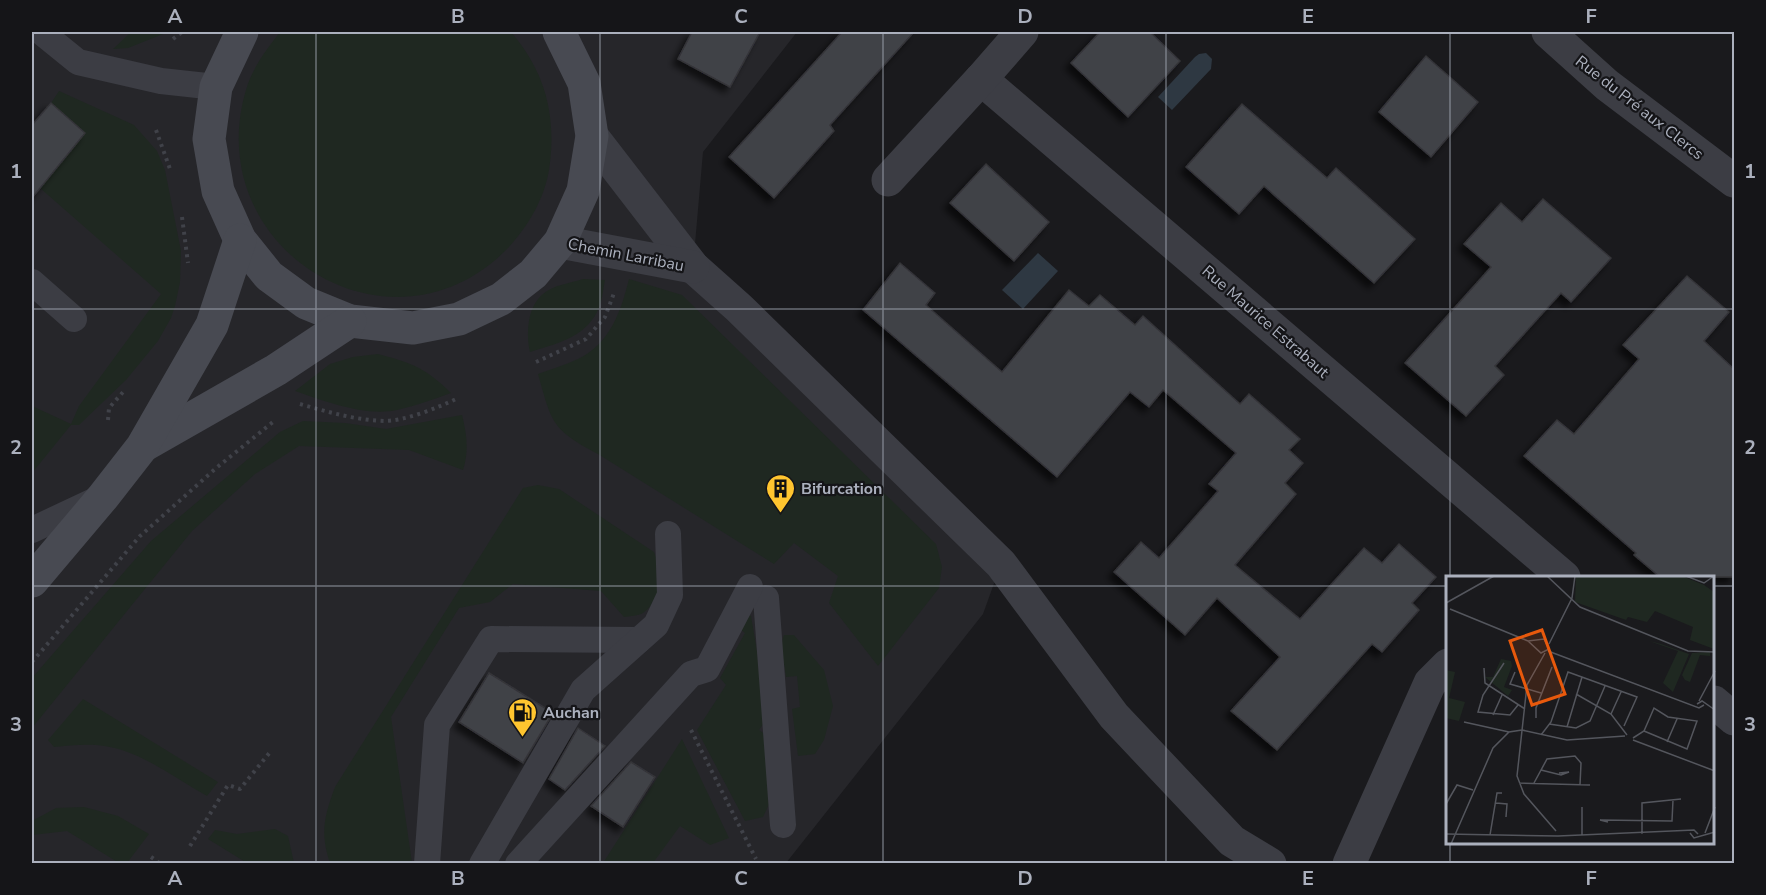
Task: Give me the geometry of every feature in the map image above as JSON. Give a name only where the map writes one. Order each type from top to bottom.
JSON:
[{"type":"main road","points":[[242,32],[216,87],[209,139],[218,191],[240,240],[269,276],[306,303],[350,321],[413,328],[459,319],[501,299],[533,274],[560,242],[583,191],[592,136],[584,83],[562,33]]},
{"type":"main road","points":[[32,581],[142,447],[212,325],[240,240]]},
{"type":"main road","points":[[142,447],[276,370],[350,321]]},
{"type":"street","points":[[888,180],[1022,32]]},
{"type":"street","name":"Rue du Pré aux Clercs","points":[[1548,32],[1607,85],[1734,181]]},
{"type":"street","name":"Rue Maurice Estrabaut","points":[[981,79],[1249,306],[1549,573]]},
{"type":"street","points":[[592,136],[693,267],[739,308],[1001,564],[1114,716],[1232,842],[1270,864]]},
{"type":"street","name":"Chemin Larribau","points":[[560,242],[693,267]]},
{"type":"street","points":[[1349,864],[1430,683],[1446,667]]},
{"type":"street","points":[[1715,704],[1734,719]]},
{"type":"lane","points":[[41,32],[78,63],[161,81],[216,87]]},
{"type":"lane","points":[[32,282],[74,319]]},
{"type":"lane","points":[[32,530],[103,497]]},
{"type":"lane","points":[[482,864],[583,690],[656,624],[670,595],[668,534]]},
{"type":"lane","points":[[518,864],[691,674],[707,669],[758,592],[783,825]]},
{"type":"lane","points":[[427,864],[437,725],[491,639],[639,640]]},
{"type":"path","points":[[172,39],[182,32]]},
{"type":"path","points":[[156,130],[171,171]]},
{"type":"path","points":[[182,214],[188,268]]},
{"type":"path","points":[[536,362],[586,339],[605,317],[615,292],[625,254]]},
{"type":"path","points":[[107,430],[109,408],[130,384]]},
{"type":"path","points":[[297,403],[344,416],[386,421],[434,410],[456,399]]},
{"type":"path","points":[[32,662],[140,536],[215,469],[279,418]]},
{"type":"path","points":[[690,729],[756,859]]},
{"type":"path","points":[[190,846],[228,785],[240,789],[271,751]]},
{"type":"path","points":[[151,857],[161,864]]},
{"type":"shaded area","points":[[32,32],[797,32],[703,152],[693,267],[1001,564],[983,614],[786,863],[32,863]]},
{"type":"shaded area","points":[[131,32],[168,32],[128,48],[113,49]]},
{"type":"shaded area","points":[[280,32],[511,32],[533,63],[541,80],[550,114],[551,151],[547,181],[539,203],[528,223],[507,249],[461,283],[411,296],[361,292],[315,273],[277,241],[251,199],[239,147],[246,90],[260,59]]},
{"type":"shaded area","points":[[1206,53],[1212,59],[1211,69],[1172,110],[1158,97],[1195,57]]},
{"type":"shaded area","points":[[59,91],[134,125],[157,151],[165,170],[181,251],[180,282],[171,318],[158,341],[126,380],[79,425],[71,425],[32,473],[32,406],[71,424],[79,406],[161,294],[40,188],[85,133],[51,103]]},
{"type":"shaded area","points":[[1038,253],[1058,271],[1023,309],[1002,290]]},
{"type":"shaded area","points":[[583,279],[605,280],[600,305],[591,321],[585,328],[568,339],[530,352],[529,321],[538,299],[552,288]]},
{"type":"shaded area","points":[[629,279],[682,295],[936,544],[942,567],[939,588],[878,666],[829,603],[838,576],[794,543],[774,564],[571,438],[556,423],[547,404],[538,374],[578,359],[598,345],[606,336],[618,314]]},
{"type":"shaded area","points":[[378,354],[400,360],[426,372],[451,393],[385,412],[345,407],[295,391],[330,364],[353,357]]},
{"type":"shaded area","points":[[462,415],[467,443],[463,470],[409,450],[299,446],[255,474],[192,531],[32,728],[32,678],[151,541],[280,432],[303,421],[345,423],[386,429]]},
{"type":"shaded area","points":[[538,485],[559,489],[654,552],[660,577],[658,593],[654,601],[643,613],[624,617],[601,591],[513,584],[490,602],[459,608],[391,717],[412,863],[330,863],[324,834],[328,807],[335,787],[523,488]]},
{"type":"shaded area","points":[[745,615],[751,616],[768,717],[759,730],[772,739],[771,800],[763,817],[745,821],[697,730],[726,685],[720,678],[745,633],[741,630]]},
{"type":"shaded area","points":[[784,635],[794,635],[824,670],[833,706],[824,740],[815,754],[798,756],[792,709],[800,707],[797,676],[786,677],[781,645]]},
{"type":"shaded area","points":[[83,699],[218,782],[207,796],[148,761],[123,750],[96,745],[54,747],[48,740]]},
{"type":"shaded area","points":[[682,739],[729,838],[710,845],[680,826],[653,863],[603,863]]},
{"type":"shaded area","points":[[84,807],[118,816],[149,834],[127,863],[119,863],[67,831],[32,835],[32,821],[56,808]]},
{"type":"shaded area","points":[[275,829],[288,836],[294,863],[247,863],[208,839],[215,830],[237,834]]},
{"type":"building","points":[[692,32],[760,32],[730,87],[678,59]]},
{"type":"building","points":[[842,32],[914,32],[830,125],[834,131],[774,198],[729,157]]},
{"type":"building","points":[[1100,32],[1150,32],[1180,61],[1128,117],[1071,63]]},
{"type":"building","points":[[1426,56],[1478,102],[1431,157],[1379,112]]},
{"type":"building","points":[[51,103],[85,133],[32,198],[32,125]]},
{"type":"building","points":[[1242,104],[1327,178],[1336,168],[1415,239],[1374,283],[1264,186],[1239,214],[1186,167]]},
{"type":"building","points":[[986,164],[1049,222],[1014,261],[950,203]]},
{"type":"building","points":[[1543,199],[1611,258],[1571,302],[1561,293],[1495,366],[1504,375],[1466,416],[1405,363],[1491,267],[1464,244],[1501,203],[1522,222]]},
{"type":"building","points":[[900,263],[935,293],[926,305],[1002,372],[1069,290],[1089,306],[1100,295],[1135,325],[1143,316],[1240,404],[1249,394],[1300,439],[1289,450],[1303,463],[1285,483],[1296,494],[1235,565],[1300,619],[1364,548],[1382,563],[1399,544],[1436,577],[1412,603],[1419,610],[1382,652],[1372,644],[1277,750],[1231,711],[1280,657],[1217,598],[1185,635],[1114,572],[1141,542],[1159,558],[1218,491],[1209,484],[1236,453],[1163,390],[1149,407],[1130,392],[1057,477],[863,310]]},
{"type":"building","points":[[1687,276],[1729,312],[1704,341],[1734,369],[1734,577],[1659,576],[1634,555],[1636,553],[1524,456],[1557,420],[1574,434],[1639,359],[1623,345]]},
{"type":"building","points":[[489,673],[553,713],[523,763],[459,722]]},
{"type":"building","points":[[578,728],[605,746],[565,790],[549,779]]},
{"type":"building","points":[[631,762],[655,777],[623,827],[591,806]]},
{"type":"place","name":"Bifurcation","points":[[780,514]]},
{"type":"place","name":"Auchan","points":[[522,738]]}]
